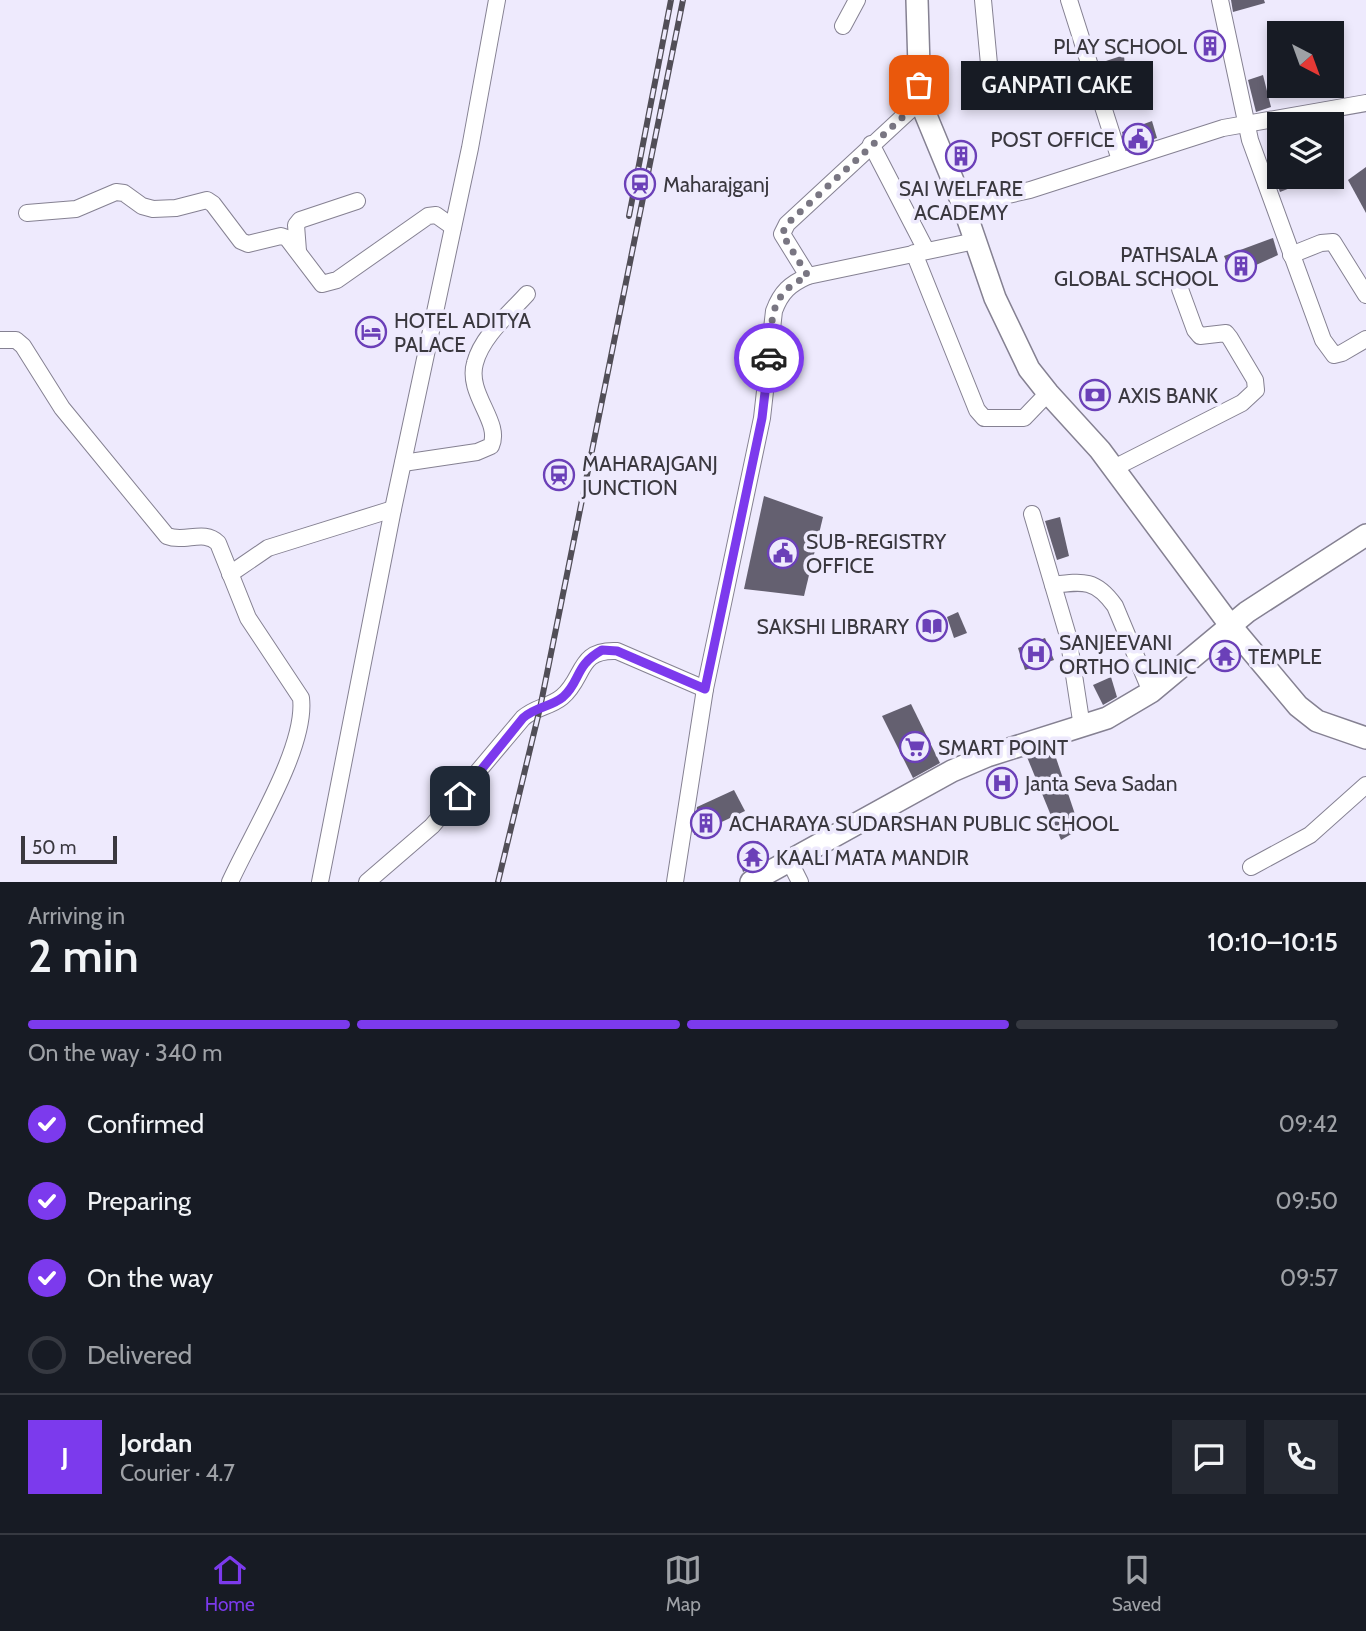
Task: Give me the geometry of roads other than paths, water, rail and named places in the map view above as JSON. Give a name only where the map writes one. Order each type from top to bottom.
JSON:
[{"type":"street","points":[[320,882],[497,0]]},
{"type":"street","points":[[843,26],[857,0]]},
{"type":"street","points":[[917,0],[920,101],[1003,317],[1029,369],[1114,468],[1230,625],[1298,706],[1317,721],[1366,738]]},
{"type":"street","points":[[983,0],[989,64]]},
{"type":"street","points":[[1069,0],[1120,160]]},
{"type":"street","points":[[1220,0],[1246,123],[1291,255],[1329,350],[1334,355],[1342,353],[1366,339]]},
{"type":"street","points":[[808,276],[782,234],[787,224],[920,101]]},
{"type":"street","points":[[962,205],[1030,190],[1246,123],[1366,103]]},
{"type":"street","points":[[871,144],[920,252],[977,410],[984,418],[1024,418],[1032,413],[1048,393]]},
{"type":"street","points":[[27,213],[76,209],[116,192],[124,193],[142,206],[153,209],[165,210],[207,200],[241,241],[256,244],[281,236],[298,251],[317,280],[323,284],[331,284],[428,216],[436,215],[453,227]]},
{"type":"street","points":[[298,251],[296,225],[300,220],[357,201]]},
{"type":"street","points":[[675,882],[705,689],[762,418],[774,311],[779,295],[793,283],[808,276],[975,241]]},
{"type":"street","points":[[1291,255],[1321,243],[1333,242],[1366,295]]},
{"type":"street","points":[[1114,468],[1242,403],[1256,390],[1255,380],[1226,333],[1200,336],[1195,330],[1180,289]]},
{"type":"street","points":[[403,463],[477,452],[491,446],[494,433],[473,384],[475,363],[488,338],[527,294]]},
{"type":"street","points":[[0,340],[16,340],[23,346],[62,408],[167,536],[183,540],[212,537],[218,543],[248,618],[301,698],[302,712],[281,779],[230,882]]},
{"type":"street","points":[[230,574],[268,548],[393,509]]},
{"type":"street","points":[[1032,514],[1074,663],[1082,727]]},
{"type":"street","points":[[751,882],[952,771],[987,756],[1107,718],[1151,692],[1230,625],[1366,535]]},
{"type":"street","points":[[1053,585],[1079,582],[1095,585],[1106,593],[1115,606],[1151,692]]},
{"type":"street","points":[[368,882],[432,826],[523,718],[531,711],[563,697],[579,669],[602,650],[617,651],[705,689]]},
{"type":"street","points":[[1251,867],[1310,835],[1366,785]]},
{"type":"street","points":[[790,862],[800,882]]},
{"type":"railway","points":[[629,216],[671,0]]},
{"type":"railway","points":[[498,882],[540,708],[683,0]]},
{"type":"place","name":"PLAY SCHOOL","points":[[1210,46]]},
{"type":"place","name":"GANPATI CAKE","points":[[919,85]]},
{"type":"place","name":"POST OFFICE","points":[[1138,139]]},
{"type":"place","name":"SAI WELFARE ACADEMY","points":[[961,156]]},
{"type":"place","name":"Maharajganj","points":[[640,184]]},
{"type":"place","name":"PATHSALA GLOBAL SCHOOL","points":[[1241,266]]},
{"type":"place","name":"HOTEL ADITYA PALACE","points":[[371,332]]},
{"type":"place","name":"AXIS BANK","points":[[1095,395]]},
{"type":"place","name":"MAHARAJGANJ JUNCTION","points":[[559,475]]},
{"type":"place","name":"SUB-REGISTRY OFFICE","points":[[783,553]]},
{"type":"place","name":"SAKSHI LIBRARY","points":[[932,626]]},
{"type":"place","name":"SANJEEVANI ORTHO CLINIC","points":[[1036,654]]},
{"type":"place","name":"TEMPLE","points":[[1225,656]]},
{"type":"place","name":"SMART POINT","points":[[915,747]]},
{"type":"place","name":"Janta Seva Sadan","points":[[1002,783]]},
{"type":"place","name":"ACHARAYA SUDARSHAN PUBLIC SCHOOL","points":[[706,823]]},
{"type":"place","name":"KAALI MATA MANDIR","points":[[753,857]]}]
